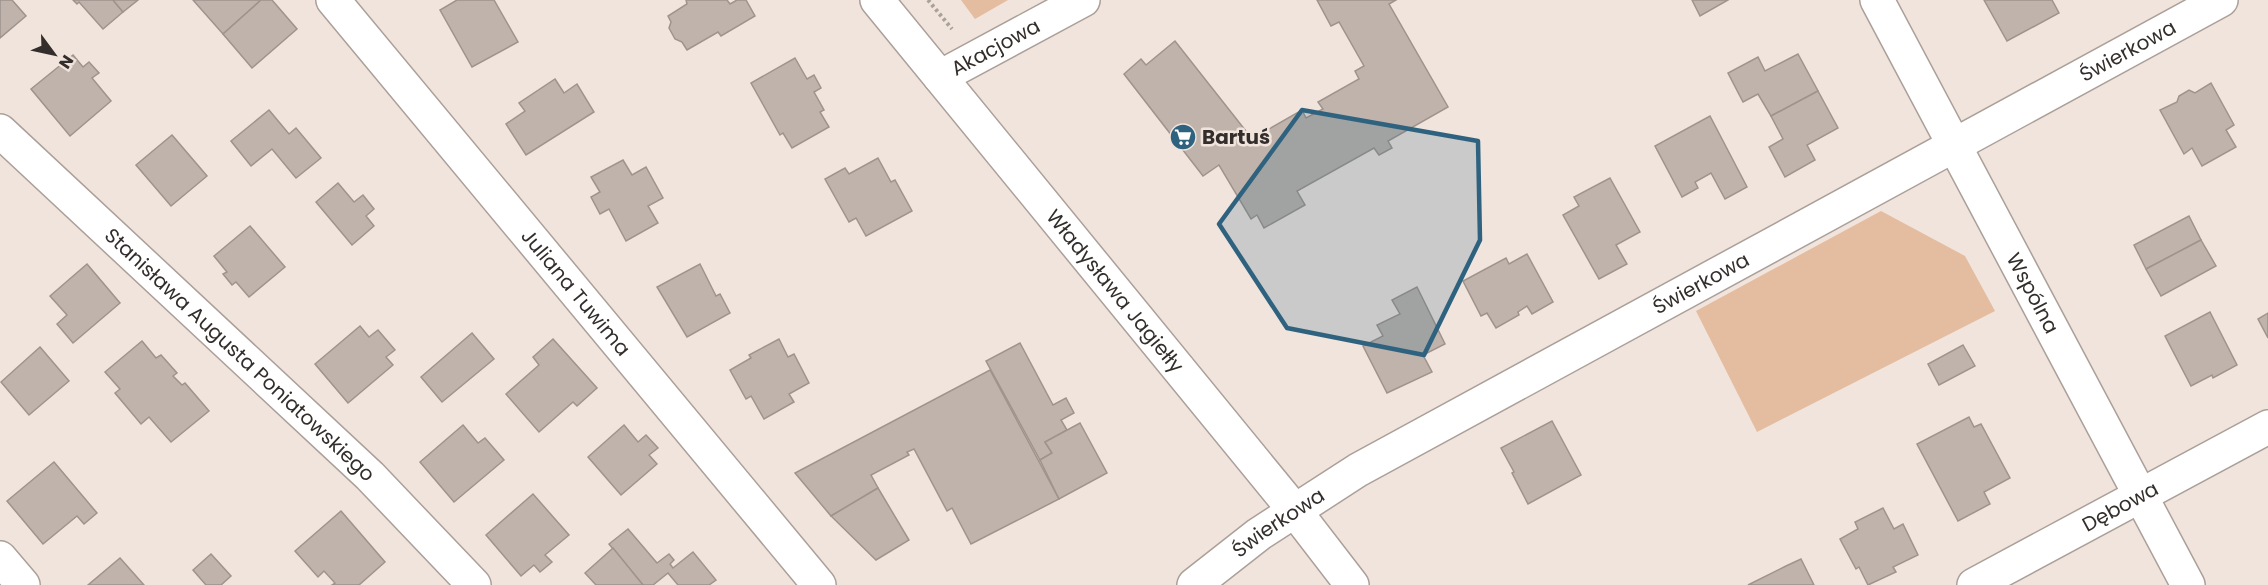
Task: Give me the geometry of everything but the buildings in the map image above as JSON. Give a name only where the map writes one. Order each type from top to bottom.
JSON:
[{"type":"street","name":"Juliana Tuwima","points":[[333,0],[819,585]]},
{"type":"street","name":"Władysława Jagiełły","points":[[877,0],[1295,511],[1352,585]]},
{"type":"street","name":"Akacjowa","points":[[940,77],[1083,0]]},
{"type":"street","name":"Wspólna","points":[[1877,0],[2188,585]]},
{"type":"street","name":"Świerkowa","points":[[1194,585],[1259,534],[1358,470],[2221,0]]},
{"type":"street","name":"Stanisława Augusta Poniatowskiego","points":[[0,131],[370,476],[474,585]]},
{"type":"street","name":"Dębowa","points":[[1974,585],[2268,427]]},
{"type":"street","points":[[0,558],[23,585]]},
{"type":"path","points":[[928,0],[954,32]]},
{"type":"highlighted area","points":[[1302,110],[1478,141],[1480,240],[1424,355],[1287,328],[1219,224]]},
{"type":"shaded area","points":[[961,0],[1008,0],[975,19]]},
{"type":"shaded area","points":[[1881,211],[1965,256],[1995,311],[1757,432],[1696,311]]},
{"type":"place","name":"Bartuś","points":[[1183,137]]}]
